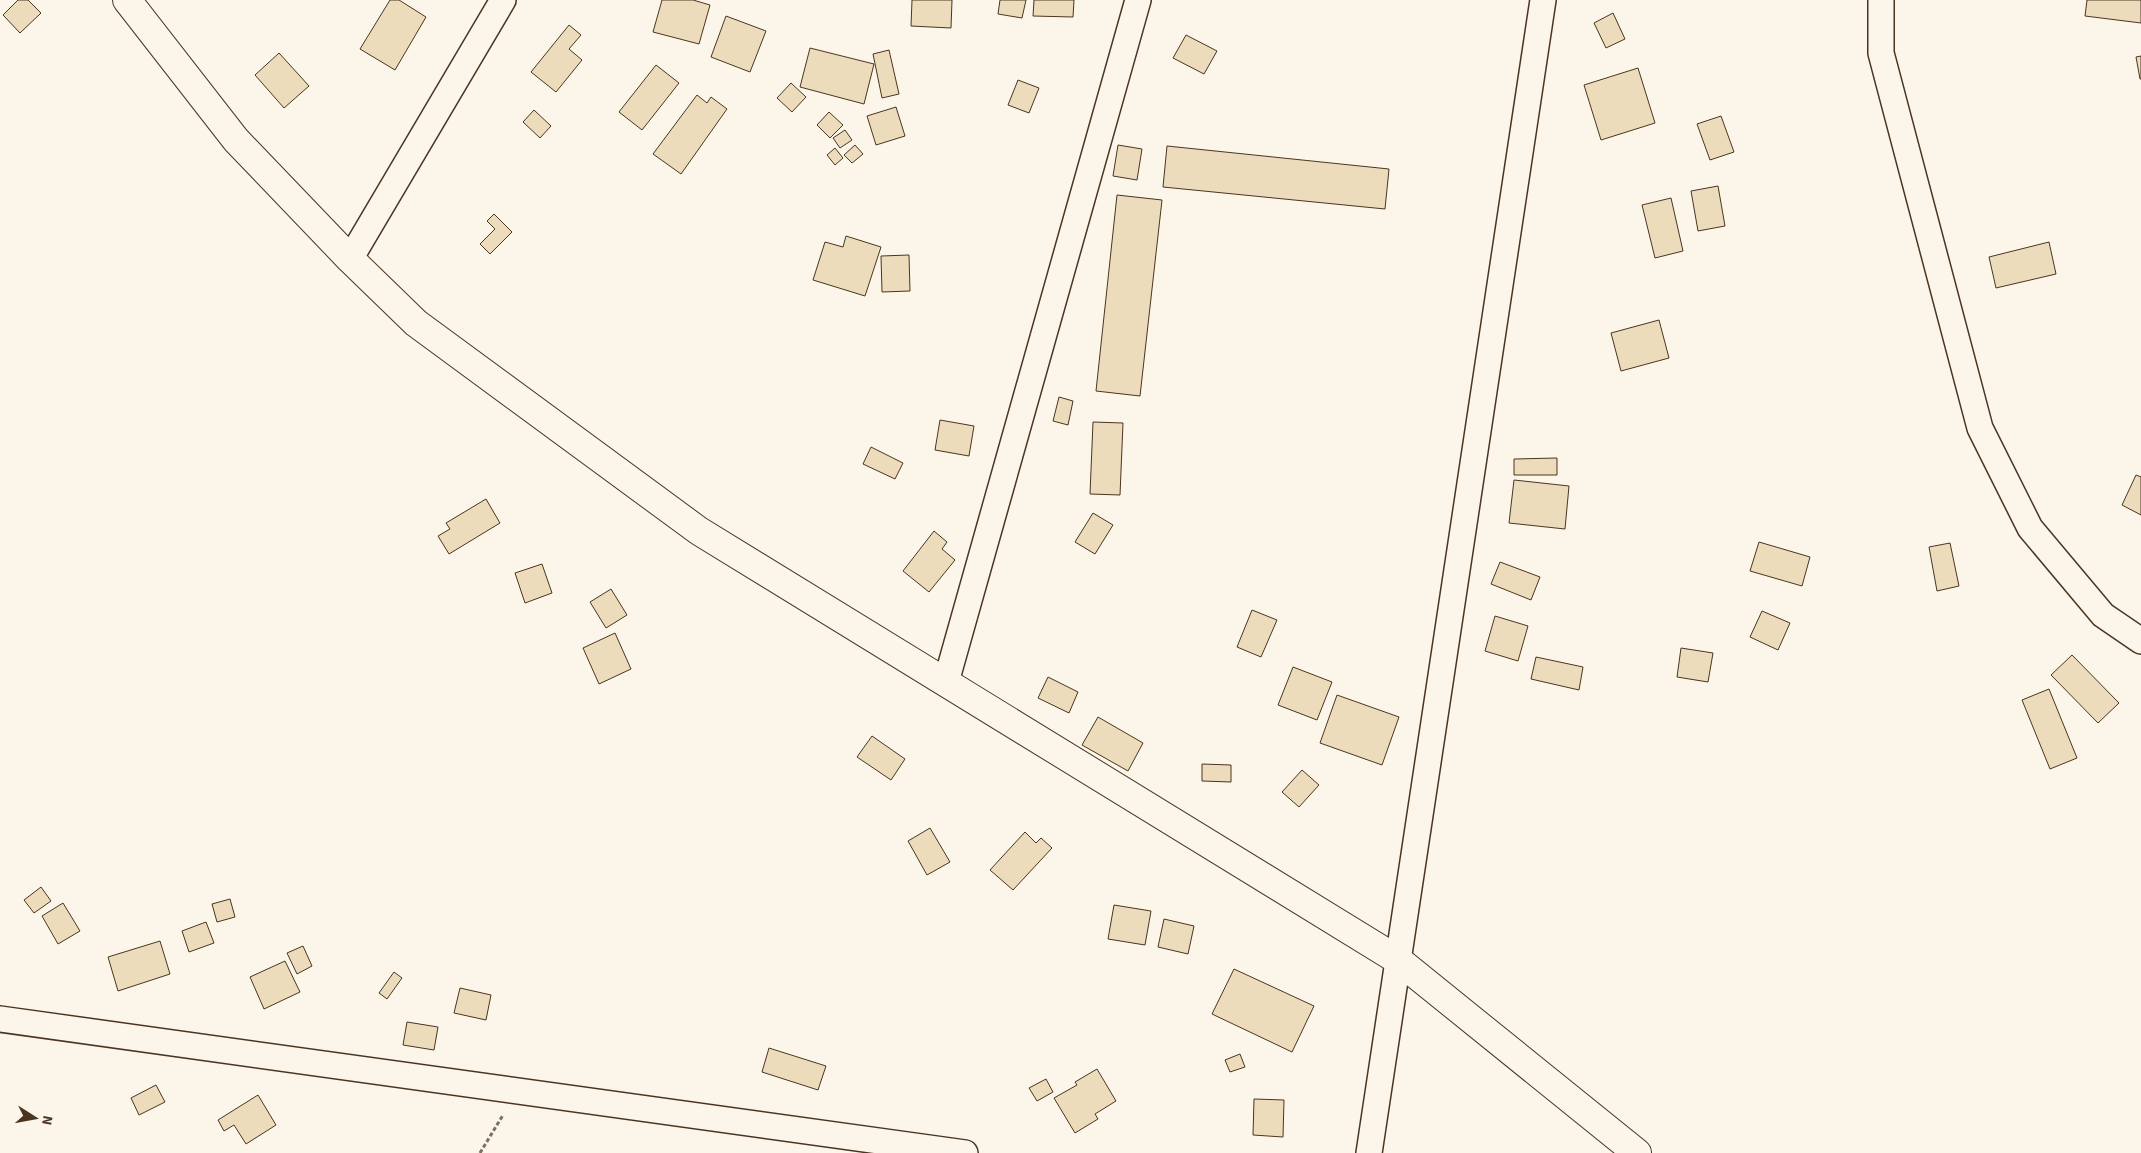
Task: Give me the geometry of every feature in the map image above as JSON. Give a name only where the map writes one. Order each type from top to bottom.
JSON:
[{"type":"highway","points":[[127,0],[236,140],[350,259],[416,322],[699,531],[1398,960],[1637,1153]]},
{"type":"street","points":[[350,259],[503,0]]},
{"type":"street","points":[[946,682],[1138,0]]},
{"type":"street","points":[[1369,1153],[1543,0]]},
{"type":"street","points":[[1881,0],[1881,53],[1980,428],[2030,528],[2103,615],[2141,641]]},
{"type":"street","points":[[0,1019],[965,1153]]},
{"type":"path","points":[[480,1153],[501,1117],[534,1094]]},
{"type":"building","points":[[18,0],[28,0],[41,13],[20,33],[3,15]]},
{"type":"building","points":[[390,0],[399,0],[426,17],[395,70],[360,49]]},
{"type":"building","points":[[662,0],[693,0],[710,5],[699,44],[653,32]]},
{"type":"building","points":[[912,0],[952,0],[951,28],[911,26]]},
{"type":"building","points":[[1000,0],[1026,0],[1022,18],[998,14]]},
{"type":"building","points":[[1034,0],[1074,0],[1073,17],[1033,16]]},
{"type":"building","points":[[2087,0],[2141,0],[2141,23],[2085,16]]},
{"type":"building","points":[[1613,13],[1625,39],[1606,48],[1594,23]]},
{"type":"building","points":[[726,16],[766,31],[750,72],[711,57]]},
{"type":"building","points":[[569,25],[581,35],[569,49],[582,60],[556,92],[531,72]]},
{"type":"building","points":[[1186,35],[1217,51],[1204,74],[1173,58]]},
{"type":"building","points":[[810,48],[874,64],[864,104],[800,87]]},
{"type":"building","points":[[889,50],[899,94],[882,98],[873,54]]},
{"type":"building","points":[[279,53],[309,86],[284,108],[255,75]]},
{"type":"building","points":[[2141,56],[2141,79],[2140,79],[2136,57]]},
{"type":"building","points":[[656,65],[679,83],[642,130],[619,112]]},
{"type":"building","points":[[1638,68],[1655,123],[1601,140],[1584,85]]},
{"type":"building","points":[[1018,80],[1039,88],[1029,113],[1008,105]]},
{"type":"building","points":[[791,83],[806,97],[792,112],[777,98]]},
{"type":"building","points":[[697,95],[707,103],[711,97],[727,109],[681,174],[653,154]]},
{"type":"building","points":[[896,107],[905,136],[876,145],[867,116]]},
{"type":"building","points":[[534,110],[551,126],[540,138],[523,122]]},
{"type":"building","points":[[829,112],[843,125],[830,138],[817,125]]},
{"type":"building","points":[[1721,116],[1734,152],[1710,160],[1697,124]]},
{"type":"building","points":[[845,130],[852,140],[840,148],[833,138]]},
{"type":"building","points":[[855,145],[863,154],[852,163],[844,155]]},
{"type":"building","points":[[1118,145],[1142,149],[1137,180],[1113,176]]},
{"type":"building","points":[[1167,146],[1389,169],[1385,209],[1163,187]]},
{"type":"building","points":[[835,148],[843,158],[835,165],[827,155]]},
{"type":"building","points":[[1718,186],[1725,226],[1698,231],[1691,191]]},
{"type":"building","points":[[1117,195],[1162,200],[1140,396],[1096,391]]},
{"type":"building","points":[[1671,198],[1683,251],[1655,258],[1642,205]]},
{"type":"building","points":[[494,214],[512,232],[490,254],[480,244],[495,229],[487,221]]},
{"type":"building","points":[[846,236],[881,247],[865,296],[813,280],[825,242],[843,247]]},
{"type":"building","points":[[2049,242],[2056,274],[1996,288],[1989,257]]},
{"type":"building","points":[[909,255],[910,291],[882,292],[881,256]]},
{"type":"building","points":[[1659,320],[1669,358],[1621,371],[1611,333]]},
{"type":"building","points":[[1059,397],[1073,401],[1068,425],[1053,421]]},
{"type":"building","points":[[940,420],[974,426],[969,456],[935,450]]},
{"type":"building","points":[[1093,422],[1123,423],[1120,495],[1090,494]]},
{"type":"building","points":[[871,447],[903,463],[895,479],[863,464]]},
{"type":"building","points":[[1557,458],[1557,475],[1514,475],[1514,459]]},
{"type":"building","points":[[2136,475],[2141,477],[2141,515],[2122,505]]},
{"type":"building","points":[[1514,480],[1569,486],[1565,529],[1509,523]]},
{"type":"building","points":[[486,499],[500,523],[449,554],[438,536],[450,529],[446,523]]},
{"type":"building","points":[[1093,513],[1113,525],[1095,554],[1075,542]]},
{"type":"building","points":[[934,531],[947,542],[942,549],[955,560],[929,592],[903,571]]},
{"type":"building","points":[[1759,542],[1810,557],[1802,586],[1750,571]]},
{"type":"building","points":[[1950,543],[1959,586],[1937,591],[1929,547]]},
{"type":"building","points":[[1500,562],[1540,577],[1531,600],[1491,584]]},
{"type":"building","points":[[542,564],[552,593],[525,603],[515,573]]},
{"type":"building","points":[[611,589],[627,615],[606,628],[590,602]]},
{"type":"building","points":[[1252,610],[1277,620],[1261,657],[1237,647]]},
{"type":"building","points":[[1762,611],[1790,623],[1778,650],[1750,637]]},
{"type":"building","points":[[1495,616],[1528,626],[1518,661],[1485,651]]},
{"type":"building","points":[[615,633],[631,669],[599,684],[583,648]]},
{"type":"building","points":[[1681,648],[1713,653],[1708,682],[1677,677]]},
{"type":"building","points":[[2072,655],[2119,703],[2098,723],[2051,675]]},
{"type":"building","points":[[1536,657],[1583,667],[1579,690],[1531,679]]},
{"type":"building","points":[[1293,667],[1332,682],[1317,720],[1278,705]]},
{"type":"building","points":[[1048,677],[1078,692],[1069,713],[1038,698]]},
{"type":"building","points":[[2049,689],[2077,758],[2050,769],[2022,700]]},
{"type":"building","points":[[1337,695],[1399,717],[1382,765],[1320,743]]},
{"type":"building","points":[[1098,717],[1143,743],[1128,771],[1082,745]]},
{"type":"building","points":[[872,736],[905,759],[891,780],[857,757]]},
{"type":"building","points":[[1202,764],[1231,765],[1231,782],[1202,781]]},
{"type":"building","points":[[1302,770],[1319,785],[1299,807],[1282,792]]},
{"type":"building","points":[[930,828],[950,862],[927,875],[908,841]]},
{"type":"building","points":[[1025,832],[1036,843],[1041,838],[1052,848],[1013,890],[990,870]]},
{"type":"building","points":[[41,887],[51,901],[34,913],[24,900]]},
{"type":"building","points":[[230,899],[235,917],[217,922],[212,904]]},
{"type":"building","points":[[63,903],[80,931],[58,944],[42,916]]},
{"type":"building","points":[[1114,905],[1151,911],[1145,945],[1108,939]]},
{"type":"building","points":[[1164,919],[1194,926],[1188,954],[1158,947]]},
{"type":"building","points":[[206,922],[214,943],[189,952],[182,931]]},
{"type":"building","points":[[160,941],[170,974],[118,991],[108,957]]},
{"type":"building","points":[[303,946],[312,966],[297,974],[287,953]]},
{"type":"building","points":[[285,961],[300,992],[264,1009],[250,977]]},
{"type":"building","points":[[1234,969],[1314,1006],[1292,1052],[1212,1014]]},
{"type":"building","points":[[394,972],[402,978],[387,999],[379,993]]},
{"type":"building","points":[[460,988],[491,995],[486,1020],[454,1013]]},
{"type":"building","points":[[407,1022],[438,1027],[434,1050],[403,1045]]},
{"type":"building","points":[[769,1048],[826,1066],[818,1090],[762,1072]]},
{"type":"building","points":[[1240,1054],[1245,1067],[1230,1072],[1225,1060]]},
{"type":"building","points":[[1097,1069],[1116,1101],[1095,1114],[1098,1119],[1075,1133],[1054,1098],[1077,1085],[1075,1082]]},
{"type":"building","points":[[1046,1079],[1053,1092],[1037,1101],[1029,1088]]},
{"type":"building","points":[[156,1085],[165,1102],[139,1115],[131,1098]]},
{"type":"building","points":[[258,1095],[276,1125],[246,1144],[234,1125],[224,1131],[218,1120]]},
{"type":"building","points":[[1254,1099],[1284,1100],[1283,1137],[1253,1135]]}]
